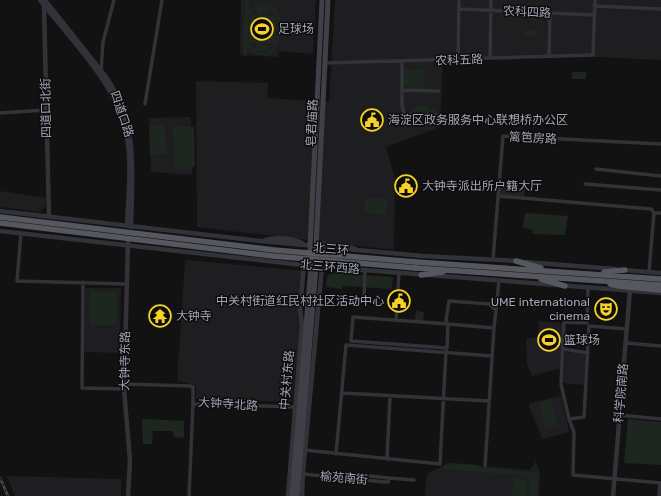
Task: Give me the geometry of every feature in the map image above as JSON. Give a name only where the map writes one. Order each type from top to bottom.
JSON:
[{"type":"highway","name":"北三环","points":[[0,217],[455,270],[531,276],[661,279]]},
{"type":"highway","name":"北三环","points":[[0,223],[273,256],[416,265],[553,271],[661,285]]},
{"type":"highway","points":[[516,261],[553,271]]},
{"type":"highway","points":[[421,275],[455,270]]},
{"type":"highway","points":[[590,277],[625,270]]},
{"type":"highway","points":[[531,276],[565,286]]},
{"type":"highway","points":[[590,277],[619,286],[661,291]]},
{"type":"main road","name":"皂君庙路","points":[[313,256],[308,246],[322,0]]},
{"type":"main road","name":"皂君庙路","points":[[313,256],[316,244],[328,0]]},
{"type":"main road","points":[[313,256],[314,266]]},
{"type":"main road","name":"中关村东路","points":[[292,496],[297,407],[314,266]]},
{"type":"main road","name":"中关村东路","points":[[297,496],[303,450],[314,266]]},
{"type":"street","name":"四道口路","points":[[40,0],[44,2],[101,70],[111,84],[119,100],[131,142],[133,158],[129,226]]},
{"type":"street","points":[[101,70],[103,42],[114,0]]},
{"type":"street","points":[[145,104],[162,0]]},
{"type":"street","points":[[458,60],[459,0]]},
{"type":"street","points":[[490,58],[491,0]]},
{"type":"street","points":[[594,15],[595,0]]},
{"type":"street","name":"四道口路","points":[[44,2],[99,74],[117,105],[124,126],[128,146],[129,226]]},
{"type":"street","name":"四道口北街","points":[[44,2],[49,217]]},
{"type":"street","points":[[594,6],[661,9]]},
{"type":"street","name":"农科四路","points":[[459,9],[594,15]]},
{"type":"street","points":[[549,56],[550,13]]},
{"type":"street","name":"农科五路","points":[[325,63],[402,62],[593,55],[594,15]]},
{"type":"street","points":[[402,62],[402,105],[404,114],[436,115]]},
{"type":"street","points":[[402,90],[439,91]]},
{"type":"street","points":[[0,113],[46,110]]},
{"type":"street","name":"篱笆房路","points":[[493,259],[503,136],[661,144]]},
{"type":"street","points":[[596,169],[661,176]]},
{"type":"street","points":[[585,184],[661,190]]},
{"type":"street","points":[[498,196],[651,209],[654,213],[661,213]]},
{"type":"street","points":[[0,211],[164,230],[162,249]]},
{"type":"street","points":[[649,272],[654,213]]},
{"type":"street","points":[[89,240],[92,222]]},
{"type":"street","name":"大钟寺东路","points":[[128,496],[130,460],[124,387],[129,226]]},
{"type":"street","name":"北三环西路","points":[[0,230],[322,267],[565,286],[661,291]]},
{"type":"street","name":"北三环西路","points":[[164,230],[261,241],[271,238],[299,240],[308,246],[316,244],[340,249],[422,256],[493,259],[661,273]]},
{"type":"street","points":[[21,233],[17,281],[126,284]]},
{"type":"street","points":[[316,244],[348,246],[358,250]]},
{"type":"street","name":"中关村东路","points":[[288,496],[297,407],[302,324],[300,309],[305,256],[308,246]]},
{"type":"street","points":[[338,268],[340,249]]},
{"type":"street","points":[[305,256],[339,259]]},
{"type":"street","name":"中关村东路","points":[[302,496],[303,450],[322,267]]},
{"type":"street","points":[[364,297],[365,270]]},
{"type":"street","points":[[396,320],[398,273]]},
{"type":"street","points":[[485,466],[494,328],[499,281]]},
{"type":"street","points":[[82,282],[82,388],[124,387]]},
{"type":"street","points":[[569,419],[584,417],[588,353],[588,290]]},
{"type":"street","name":"科学院南路","points":[[612,496],[630,290]]},
{"type":"street","points":[[494,328],[448,324],[353,317],[351,341],[447,348],[448,324],[446,321],[449,301],[490,304],[493,308],[496,308]]},
{"type":"street","points":[[627,329],[564,322],[561,384],[569,419],[574,432],[573,475],[614,480],[661,483],[659,496]]},
{"type":"street","points":[[626,343],[661,346]]},
{"type":"street","points":[[336,454],[346,345],[446,351],[492,356]]},
{"type":"street","points":[[563,349],[588,353]]},
{"type":"street","points":[[303,450],[440,464],[446,351]]},
{"type":"street","name":"大钟寺北路","points":[[124,387],[190,386],[193,387],[194,404],[297,407]]},
{"type":"street","points":[[342,393],[489,401]]},
{"type":"street","points":[[386,459],[390,396]]},
{"type":"street","points":[[189,496],[194,404]]},
{"type":"street","points":[[620,415],[661,419]]},
{"type":"street","name":"榆苑南街","points":[[303,474],[385,482],[388,482],[388,478]]},
{"type":"street","points":[[360,480],[360,475],[414,480]]},
{"type":"shaded area","points":[[241,0],[316,0],[313,54],[279,51],[278,57],[240,55]]},
{"type":"shaded area","points":[[245,0],[249,0],[249,11],[261,4],[273,7],[279,15],[280,20],[279,39],[275,51],[268,55],[263,55],[254,53],[247,47],[247,56],[243,56]],"holes":[[[259,7],[270,8],[276,16],[250,15],[248,43],[249,15],[257,8],[257,14],[269,14],[269,8]],[[277,16],[278,29],[275,43]],[[249,43],[275,44],[269,52],[263,53],[256,51],[268,51],[268,45],[256,44],[255,50]]]},
{"type":"shaded area","points":[[335,0],[661,0],[661,60],[597,57],[443,57],[440,127],[386,147],[395,179],[394,250],[197,227],[196,81],[268,83],[267,98],[329,102]]},
{"type":"shaded area","points":[[525,30],[537,30],[537,37],[525,36]]},
{"type":"shaded area","points":[[425,69],[424,88],[410,88],[410,86],[404,86],[404,70]]},
{"type":"shaded area","points":[[572,72],[586,72],[586,79],[572,79]]},
{"type":"shaded area","points":[[421,105],[427,105],[429,109],[436,110],[436,114],[412,113],[413,108]]},
{"type":"shaded area","points":[[191,117],[192,175],[151,172],[149,118]]},
{"type":"shaded area","points":[[165,125],[166,154],[150,155],[149,126]]},
{"type":"shaded area","points":[[173,127],[194,127],[195,165],[192,169],[175,169]]},
{"type":"shaded area","points":[[500,187],[525,189],[524,197],[499,195]]},
{"type":"shaded area","points":[[0,191],[46,198],[46,206],[39,212],[0,207]]},
{"type":"shaded area","points":[[365,198],[387,199],[386,214],[365,213]]},
{"type":"shaded area","points":[[525,213],[568,216],[565,235],[533,234],[532,229],[523,228]]},
{"type":"shaded area","points":[[185,260],[306,271],[292,402],[196,399],[196,385],[177,381]]},
{"type":"shaded area","points":[[331,273],[393,277],[392,289],[343,286],[342,289],[326,287],[327,276]]},
{"type":"shaded area","points":[[85,288],[121,288],[120,353],[84,352]]},
{"type":"shaded area","points":[[90,292],[117,292],[117,325],[90,325]]},
{"type":"shaded area","points":[[416,311],[424,312],[423,321],[415,320]]},
{"type":"shaded area","points":[[539,321],[564,323],[561,368],[532,376],[527,364],[526,339],[537,337]]},
{"type":"shaded area","name":"篮球场","points":[[543,337],[556,338],[555,344],[542,343]]},
{"type":"shaded area","name":"篮球场","points":[[543,344],[555,345],[555,351],[542,350]]},
{"type":"shaded area","points":[[565,352],[586,354],[584,385],[564,383],[563,374]]},
{"type":"shaded area","points":[[561,396],[569,432],[542,439],[529,406],[530,403]]},
{"type":"shaded area","points":[[551,399],[558,425],[545,428],[539,402]]},
{"type":"shaded area","points":[[142,419],[184,421],[184,438],[174,437],[173,431],[153,431],[152,444],[143,444]]},
{"type":"shaded area","points":[[628,419],[661,422],[661,465],[624,463]]},
{"type":"shaded area","points":[[536,461],[540,473],[539,496],[425,496],[427,474],[448,463],[530,470]]},
{"type":"shaded area","points":[[450,463],[538,473],[537,496],[529,496],[529,477],[527,476],[444,469],[443,466],[450,466]]},
{"type":"shaded area","points":[[7,476],[121,479],[121,496],[15,496]]},
{"type":"shaded area","points":[[514,477],[521,478],[527,484],[526,496],[512,496]]},
{"type":"railway","points":[[0,478],[8,496]]},
{"type":"place","name":"足球场","points":[[262,29]]},
{"type":"place","name":"海淀区政务服务中心联想桥办公区","points":[[372,120]]},
{"type":"place","name":"大钟寺派出所户籍大厅","points":[[406,186]]},
{"type":"place","name":"中关村街道红民村社区活动中心","points":[[399,301]]},
{"type":"place","name":"UME international cinema","points":[[606,309]]},
{"type":"place","name":"大钟寺","points":[[160,316]]},
{"type":"place","name":"篮球场","points":[[549,340]]}]
